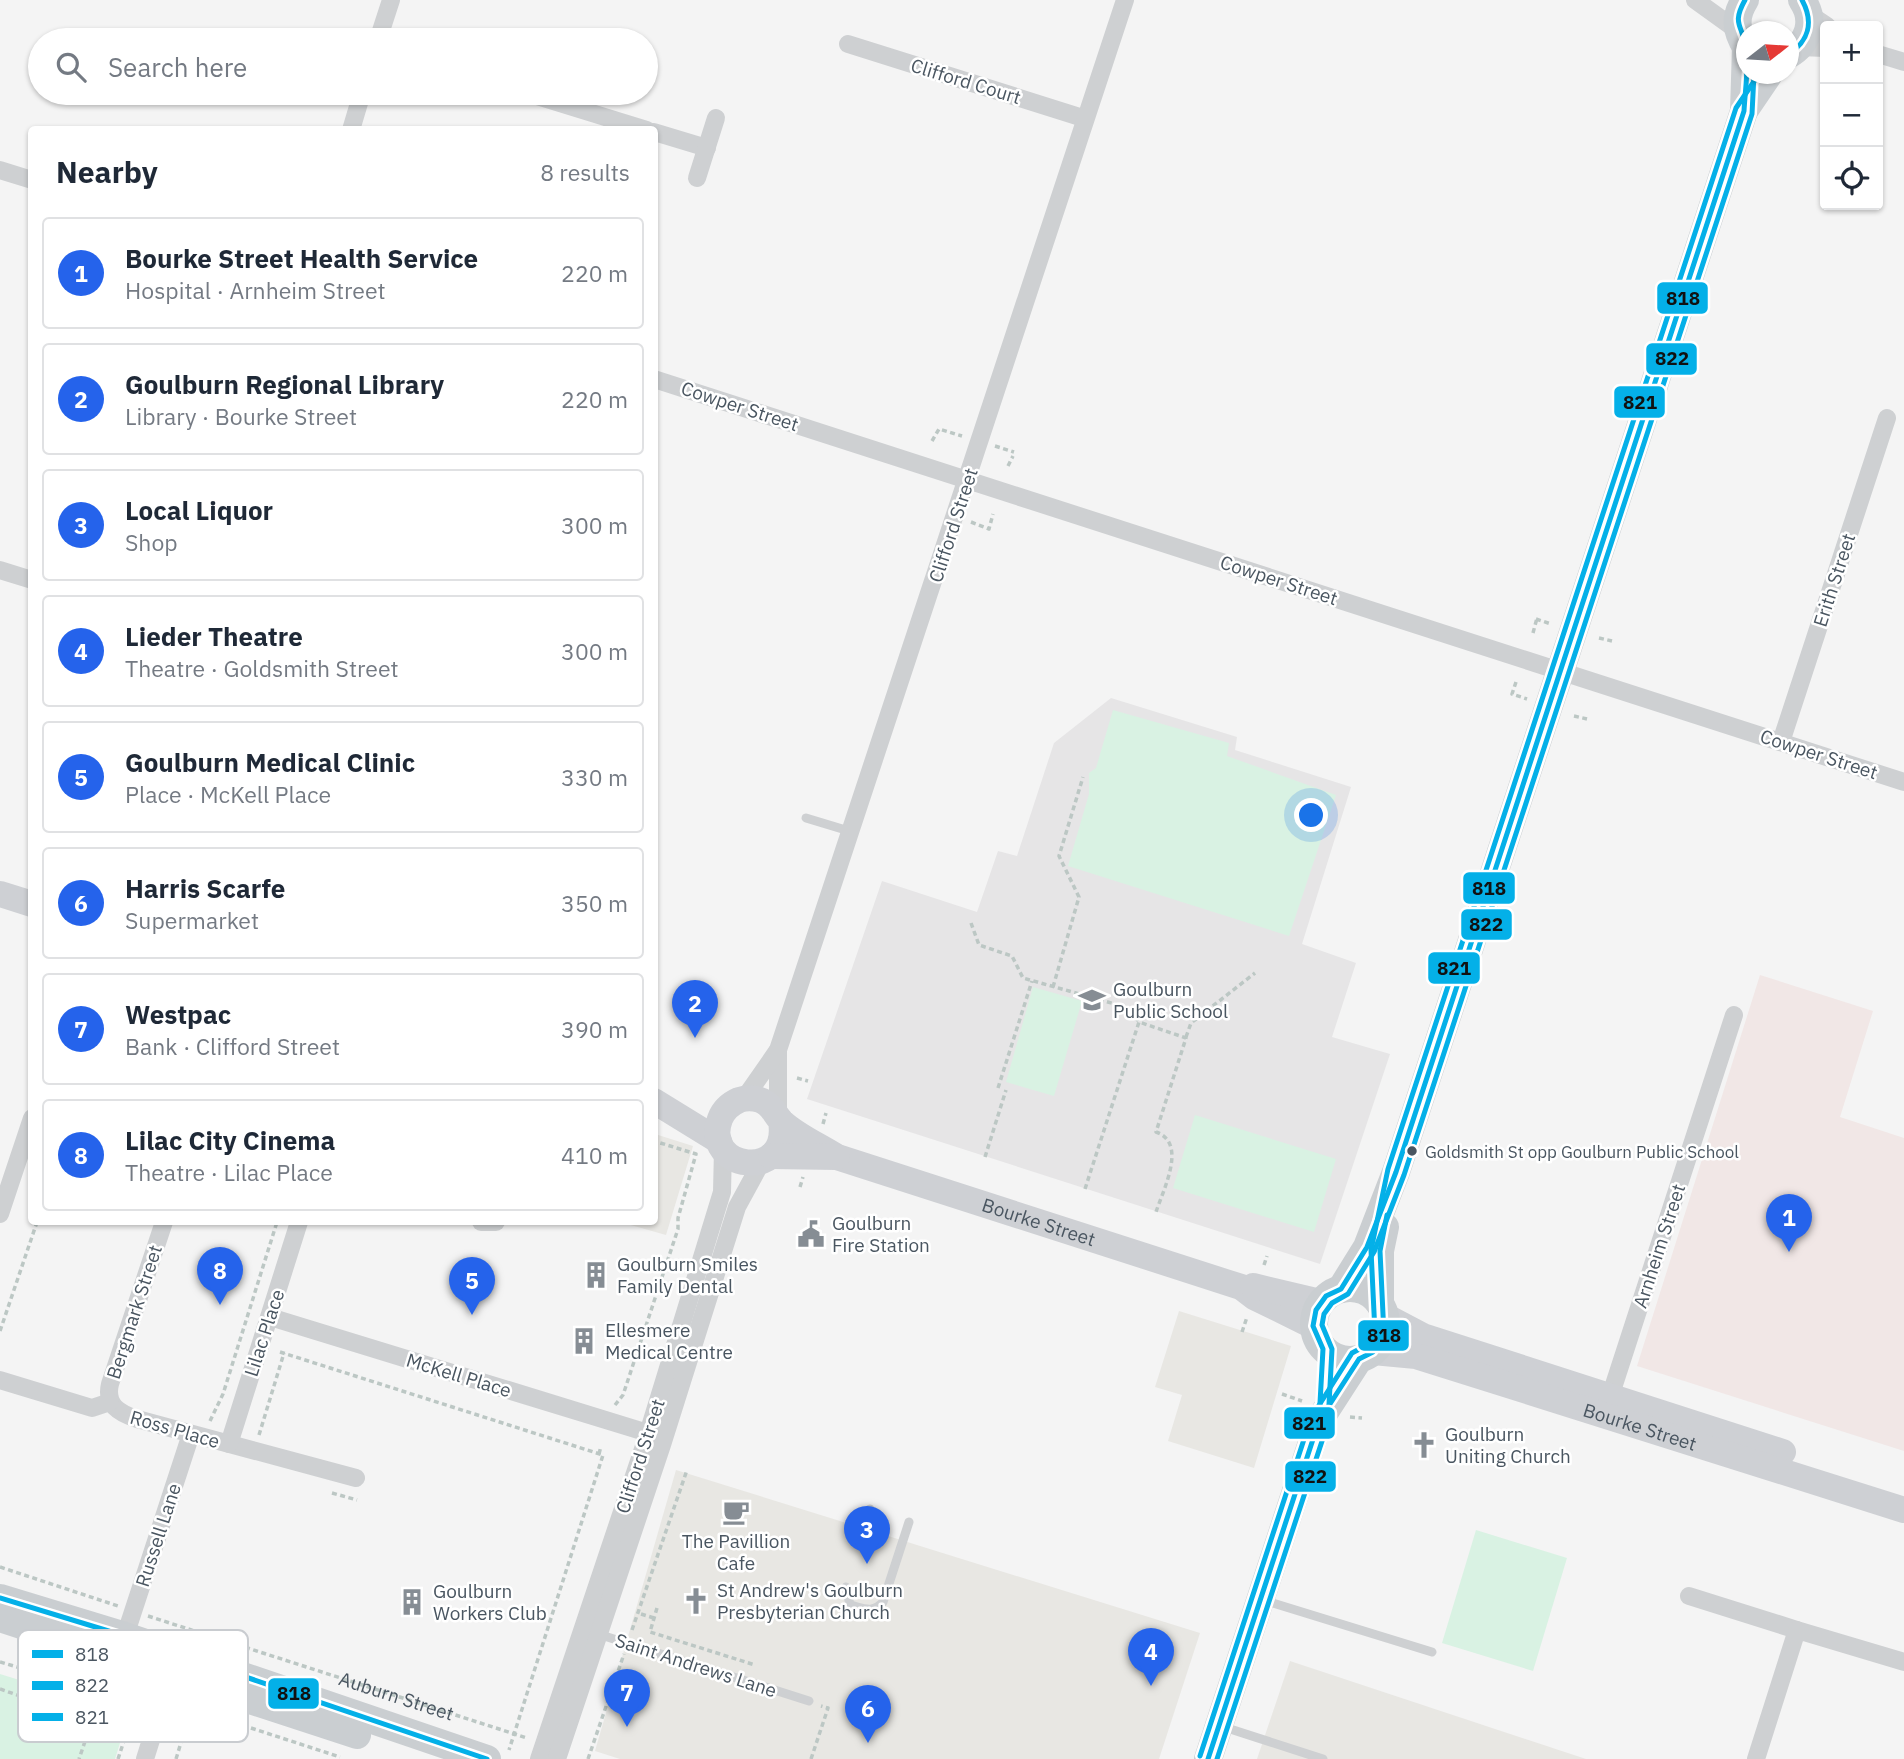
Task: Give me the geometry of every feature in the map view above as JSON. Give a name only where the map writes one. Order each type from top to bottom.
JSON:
[{"type":"main road","points":[[1740,21],[1738,13],[1745,0]]},
{"type":"main road","points":[[1805,50],[1812,13]]},
{"type":"main road","points":[[1744,84],[1744,111]]},
{"type":"main road","points":[[1208,1759],[1262,1600],[1310,1411],[1324,1316],[1367,1247],[1396,1172],[1562,673],[1744,111],[1762,84]]},
{"type":"main road","points":[[0,894],[28,903]]},
{"type":"main road","points":[[658,1101],[736,1103],[761,1100],[779,1118],[781,1140],[766,1159],[740,1162],[721,1145],[658,1104]]},
{"type":"main road","points":[[721,1145],[719,1122],[736,1103]]},
{"type":"main road","name":"Bourke Street","points":[[779,1118],[837,1157],[1241,1287],[1254,1297],[1324,1316]]},
{"type":"main road","name":"Bourke Street","points":[[766,1159],[837,1157]]},
{"type":"main road","points":[[1310,1411],[1384,1335],[1380,1251],[1396,1172]]},
{"type":"main road","points":[[1324,1316],[1359,1289],[1382,1310]]},
{"type":"main road","name":"Bourke Street","points":[[1382,1310],[1423,1335],[1904,1491]]},
{"type":"main road","points":[[1324,1316],[1339,1359],[1366,1355]]},
{"type":"main road","name":"Bourke Street","points":[[1366,1355],[1416,1356],[1904,1510]]},
{"type":"main road","name":"Auburn Street","points":[[0,1598],[129,1624],[146,1630]]},
{"type":"main road","points":[[0,1618],[35,1630]]},
{"type":"main road","name":"Auburn Street","points":[[248,1666],[498,1754]]},
{"type":"main road","points":[[248,1700],[433,1759]]},
{"type":"street","points":[[382,28],[391,0]]},
{"type":"street","name":"Clifford Street","points":[[779,1118],[778,1049],[968,480],[1083,118],[1125,0]]},
{"type":"street","points":[[1695,0],[1736,35]]},
{"type":"street","name":"Clifford Court","points":[[848,44],[1083,118]]},
{"type":"street","points":[[1883,56],[1904,62]]},
{"type":"street","points":[[352,126],[358,105]]},
{"type":"street","points":[[566,105],[635,126]]},
{"type":"street","points":[[697,178],[716,118]]},
{"type":"street","points":[[658,133],[707,148]]},
{"type":"street","points":[[0,170],[28,179]]},
{"type":"street","name":"Cowper Street","points":[[658,380],[1904,782]]},
{"type":"street","name":"Erith Street","points":[[1781,742],[1887,418]]},
{"type":"street","points":[[0,570],[28,579]]},
{"type":"street","name":"Arnheim Street","points":[[1610,1397],[1734,1015]]},
{"type":"street","name":"Clifford Street","points":[[736,1103],[778,1049]]},
{"type":"street","points":[[0,1214],[28,1130]]},
{"type":"street","name":"Clifford Street","points":[[667,1398],[722,1192],[721,1145]]},
{"type":"street","name":"Clifford Street","points":[[557,1759],[590,1632],[652,1439],[737,1207],[766,1159]]},
{"type":"street","name":"Bergmark Street","points":[[110,1402],[110,1384],[163,1225]]},
{"type":"street","name":"Lilac Place","points":[[229,1444],[298,1225]]},
{"type":"street","name":"McKell Place","points":[[270,1317],[652,1439]]},
{"type":"street","name":"Ross Place","points":[[0,1380],[92,1408],[110,1402],[119,1413],[201,1426],[229,1444],[356,1478]]},
{"type":"street","name":"Russell Lane","points":[[129,1624],[201,1426]]},
{"type":"street","points":[[1689,1596],[1904,1662]]},
{"type":"street","points":[[1756,1759],[1797,1630]]},
{"type":"street","name":"Clifford Street","points":[[539,1759],[590,1632]]},
{"type":"street","points":[[145,1759],[150,1742]]},
{"type":"lane","points":[[806,818],[849,831]]},
{"type":"lane","points":[[862,1533],[870,1509]]},
{"type":"lane","points":[[846,1587],[850,1605],[871,1610],[878,1608],[883,1602],[909,1522]]},
{"type":"lane","points":[[1262,1600],[1432,1652]]},
{"type":"lane","name":"Saint Andrews Lane","points":[[590,1632],[809,1702]]},
{"type":"lane","points":[[1219,1726],[1323,1759]]},
{"type":"path","points":[[932,441],[939,429],[961,436]]},
{"type":"path","points":[[993,445],[1013,454],[1008,466]]},
{"type":"path","points":[[965,520],[989,528],[993,514]]},
{"type":"path","points":[[1533,633],[1536,618],[1552,624]]},
{"type":"path","points":[[1599,638],[1612,641]]},
{"type":"path","points":[[1516,682],[1512,694],[1527,699]]},
{"type":"path","points":[[1574,716],[1587,719]]},
{"type":"path","points":[[1053,987],[1079,897],[1059,856],[1083,777]]},
{"type":"path","points":[[971,923],[979,945],[1012,956],[1023,978],[1129,1008],[1139,1022],[1186,1038]]},
{"type":"path","points":[[1156,1212],[1173,1157],[1170,1144],[1163,1134],[1156,1132],[1191,1023],[1255,973]]},
{"type":"path","points":[[998,1087],[1032,981]]},
{"type":"path","points":[[1085,1189],[1139,1022]]},
{"type":"path","points":[[985,1157],[1006,1090]]},
{"type":"path","points":[[822,1127],[826,1113]]},
{"type":"path","name":"Clifford Street","points":[[616,1402],[622,1399],[678,1229],[678,1218],[696,1154],[658,1142]]},
{"type":"path","points":[[0,1331],[36,1225]]},
{"type":"path","name":"Lilac Place","points":[[201,1426],[223,1394],[276,1225]]},
{"type":"path","points":[[1242,1332],[1248,1316]]},
{"type":"path","name":"Lilac Place","points":[[258,1437],[282,1353]]},
{"type":"path","name":"McKell Place","points":[[282,1353],[601,1454]]},
{"type":"path","points":[[1282,1394],[1310,1411]]},
{"type":"path","points":[[1350,1418],[1362,1418]]},
{"type":"path","name":"Clifford Street","points":[[498,1754],[514,1734],[601,1454],[601,1446]]},
{"type":"path","points":[[581,1757],[588,1759],[687,1470]]},
{"type":"path","name":"Auburn Street","points":[[0,1567],[129,1624],[150,1630]]},
{"type":"path","points":[[657,1608],[650,1632],[755,1665]]},
{"type":"path","points":[[642,1614],[654,1618]]},
{"type":"path","name":"Auburn Street","points":[[248,1658],[528,1739]]},
{"type":"path","points":[[0,1662],[18,1668]]},
{"type":"path","points":[[0,1689],[18,1695]]},
{"type":"path","points":[[809,1702],[828,1708],[819,1742],[811,1759]]},
{"type":"path","points":[[248,1727],[348,1759]]},
{"type":"path","points":[[79,1759],[85,1742]]},
{"type":"path","points":[[118,1759],[123,1742]]},
{"type":"path","points":[[176,1759],[181,1742]]},
{"type":"shaded area","name":"Goulburn Public School","points":[[1111,698],[1237,737],[1235,750],[1351,787],[1302,944],[1356,963],[1332,1037],[1390,1054],[1320,1264],[807,1099],[882,881],[977,912],[998,851],[1017,856],[1054,743]]},
{"type":"shaded area","points":[[1760,975],[1873,1011],[1840,1117],[1904,1138],[1904,1451],[1637,1366]]},
{"type":"shaded area","points":[[658,1135],[693,1146],[666,1235],[631,1225],[658,1225]]},
{"type":"shaded area","points":[[1179,1311],[1291,1346],[1254,1468],[1168,1441],[1182,1395],[1155,1387]]},
{"type":"shaded area","points":[[676,1470],[1200,1633],[1159,1759],[620,1759],[595,1751]]},
{"type":"shaded area","points":[[1290,1661],[1586,1759],[1257,1759]]},
{"type":"green space","points":[[1113,710],[1229,743],[1227,756],[1336,795],[1289,936],[1068,866],[1089,794],[1089,773],[1096,768]]},
{"type":"green space","points":[[1033,987],[1082,1001],[1054,1096],[1006,1082]]},
{"type":"green space","points":[[1195,1115],[1336,1159],[1314,1232],[1173,1188]]},
{"type":"green space","points":[[1476,1530],[1567,1558],[1533,1671],[1442,1643]]},
{"type":"green space","points":[[0,1674],[18,1680],[18,1742],[120,1742],[115,1759],[0,1759]]},
{"type":"transit line","name":"818","points":[[1208,1759],[1319,1421],[1323,1349],[1313,1326],[1316,1310],[1326,1296],[1341,1289],[1367,1247],[1396,1172],[1744,111],[1747,56],[1738,20],[1745,0]]},
{"type":"transit line","name":"818","points":[[1799,46],[1805,37],[1808,23],[1802,0]]},
{"type":"transit line","name":"821","points":[[1200,1756],[1311,1418],[1352,1353],[1367,1345],[1375,1333],[1371,1250],[1388,1169],[1736,108],[1752,84]]},
{"type":"transit line","name":"822","points":[[1217,1759],[1328,1423],[1332,1349],[1322,1325],[1324,1314],[1332,1303],[1348,1294],[1374,1252],[1404,1175],[1752,114],[1754,84]]},
{"type":"transit line","name":"818","points":[[1315,1433],[1319,1421],[1359,1359],[1373,1352],[1384,1335],[1380,1251],[1387,1215]]},
{"type":"transit line","name":"818","points":[[0,1598],[105,1630]]},
{"type":"transit line","name":"818","points":[[248,1678],[487,1759]]},
{"type":"place","name":"Goulburn Public School","points":[[1092,1000]]},
{"type":"place","name":"Goulburn Regional Library","points":[[695,1038]]},
{"type":"place","name":"Goldsmith St opp Goulburn Public School","points":[[1412,1151]]},
{"type":"place","name":"Goulburn Fire Station","points":[[811,1234]]},
{"type":"place","name":"Bourke Street Health Service","points":[[1789,1252]]},
{"type":"place","name":"Goulburn Smiles Family Dental","points":[[596,1275]]},
{"type":"place","name":"Lilac City Cinema","points":[[220,1305]]},
{"type":"place","name":"Goulburn Medical Clinic","points":[[472,1315]]},
{"type":"place","name":"Ellesmere Medical Centre","points":[[584,1341]]},
{"type":"place","name":"Goulburn Uniting Church","points":[[1424,1445]]},
{"type":"place","name":"The Pavillion Cafe","points":[[736,1512]]},
{"type":"place","name":"Local Liquor","points":[[867,1564]]},
{"type":"place","name":"St Andrew's Goulburn Presbyterian Church","points":[[696,1601]]},
{"type":"place","name":"Goulburn Workers Club","points":[[412,1602]]},
{"type":"place","name":"Lieder Theatre","points":[[1151,1686]]},
{"type":"place","name":"Westpac","points":[[627,1727]]},
{"type":"place","name":"Harris Scarfe","points":[[868,1743]]}]
